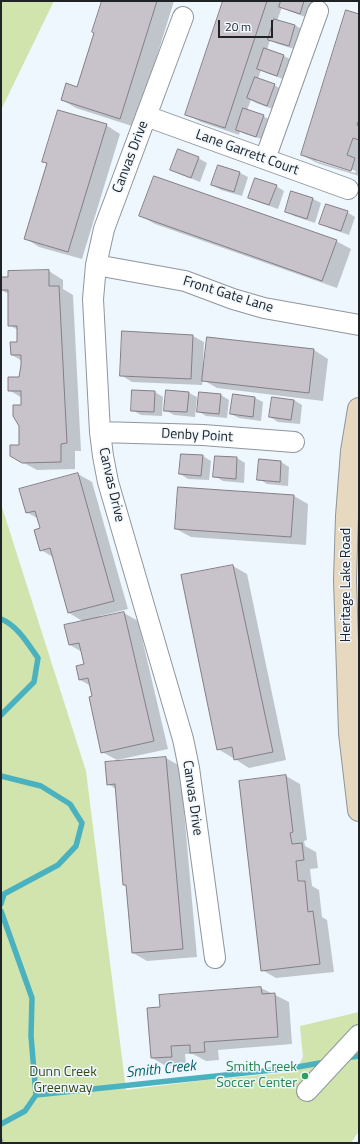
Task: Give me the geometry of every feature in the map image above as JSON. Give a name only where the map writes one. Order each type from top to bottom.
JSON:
[{"type":"main road","name":"Heritage Lake Road","points":[[359,409],[352,451],[347,509],[345,580],[350,733],[359,810]]},
{"type":"street","points":[[265,159],[318,11]]},
{"type":"street","name":"Canvas Drive","points":[[183,17],[104,229],[96,265],[93,299],[100,432],[103,456],[108,482],[183,739],[189,768],[215,958]]},
{"type":"street","name":"Lane Garrett Court","points":[[146,116],[348,189]]},
{"type":"street","name":"Front Gate Lane","points":[[96,265],[184,281],[233,299],[264,308],[359,325]]},
{"type":"street","name":"Denby Point","points":[[100,432],[203,435],[294,442]]},
{"type":"street","points":[[307,1091],[359,1035]]},
{"type":"green space","points":[[1,1],[54,1],[1,110]]},
{"type":"green space","name":"Dunn Creek Greenway","points":[[1,504],[86,771],[126,1090],[205,1080],[295,1072],[303,1057],[300,1026],[359,1012],[359,1131],[351,1143],[1,1143]]},
{"type":"building","points":[[102,1],[157,1],[120,119],[61,100],[66,83],[77,87],[94,33],[92,32]]},
{"type":"building","points":[[223,1],[267,1],[225,128],[185,115]]},
{"type":"building","points":[[281,1],[304,1],[300,14],[279,7]]},
{"type":"building","points":[[346,10],[359,14],[359,119],[357,125],[359,126],[359,140],[353,138],[347,155],[355,158],[351,171],[301,155]]},
{"type":"building","points":[[274,19],[295,25],[289,46],[268,40]]},
{"type":"building","points":[[264,48],[284,55],[277,76],[257,69]]},
{"type":"building","points":[[255,77],[275,84],[267,106],[247,98]]},
{"type":"building","points":[[243,108],[264,115],[256,137],[236,130]]},
{"type":"building","points":[[58,110],[107,124],[68,252],[24,239],[47,163],[42,162]]},
{"type":"building","points":[[178,149],[199,157],[191,178],[170,170]]},
{"type":"building","points":[[218,165],[240,172],[234,192],[211,185]]},
{"type":"building","points":[[154,176],[337,240],[322,281],[139,216]]},
{"type":"building","points":[[255,178],[277,185],[269,205],[248,198]]},
{"type":"building","points":[[291,191],[313,198],[307,219],[285,212]]},
{"type":"building","points":[[326,204],[348,211],[341,231],[319,224]]},
{"type":"building","points":[[49,270],[49,286],[59,286],[67,443],[61,444],[61,462],[22,463],[10,456],[10,445],[19,445],[19,426],[13,416],[13,405],[21,405],[21,391],[8,391],[8,377],[19,377],[21,355],[11,355],[10,342],[17,342],[17,326],[8,326],[8,290],[1,290],[1,277],[8,277],[8,271]]},
{"type":"building","points":[[122,331],[193,335],[191,379],[120,376]]},
{"type":"building","points":[[207,337],[314,349],[309,393],[202,381]]},
{"type":"building","points":[[132,390],[155,391],[154,412],[131,411]]},
{"type":"building","points":[[166,390],[189,392],[187,412],[164,411]]},
{"type":"building","points":[[199,392],[221,394],[219,414],[197,412]]},
{"type":"building","points":[[233,394],[255,397],[253,417],[230,414]]},
{"type":"building","points":[[272,397],[294,400],[291,420],[269,417]]},
{"type":"building","points":[[181,454],[203,455],[201,476],[179,474]]},
{"type":"building","points":[[215,456],[237,457],[236,479],[213,477]]},
{"type":"building","points":[[259,459],[281,461],[280,482],[257,480]]},
{"type":"building","points":[[78,473],[114,601],[68,613],[50,548],[40,551],[34,530],[40,528],[35,511],[26,513],[19,489]]},
{"type":"building","points":[[178,487],[294,495],[291,537],[175,529]]},
{"type":"building","points":[[233,565],[273,752],[234,760],[232,747],[217,750],[181,575]]},
{"type":"building","points":[[124,612],[154,741],[101,753],[89,697],[92,696],[88,678],[79,680],[76,666],[84,664],[79,643],[69,645],[64,625]]},
{"type":"building","points":[[166,757],[183,949],[132,953],[126,885],[123,885],[115,784],[107,785],[105,762]]},
{"type":"building","points":[[286,775],[293,832],[290,833],[292,844],[302,843],[304,860],[296,861],[298,881],[305,881],[308,912],[313,911],[320,964],[261,971],[239,781]]},
{"type":"building","points":[[261,987],[262,994],[275,993],[278,1037],[204,1042],[205,1052],[190,1053],[190,1045],[171,1046],[172,1057],[151,1058],[147,1008],[160,1007],[159,995]]},
{"type":"waterway","points":[[1,619],[13,626],[18,631],[38,658],[34,682],[1,715]]},
{"type":"waterway","points":[[1,776],[41,786],[70,804],[82,823],[76,846],[58,865],[4,894],[1,904]]},
{"type":"waterway","points":[[1,911],[32,998],[31,1036],[36,1095]]},
{"type":"waterway","name":"Smith Creek","points":[[346,1058],[359,1056]]},
{"type":"waterway","name":"Smith Creek","points":[[1,1124],[25,1111],[36,1095],[292,1068],[325,1062]]},
{"type":"place","name":"Smith Creek Soccer Center","points":[[305,1076]]}]
